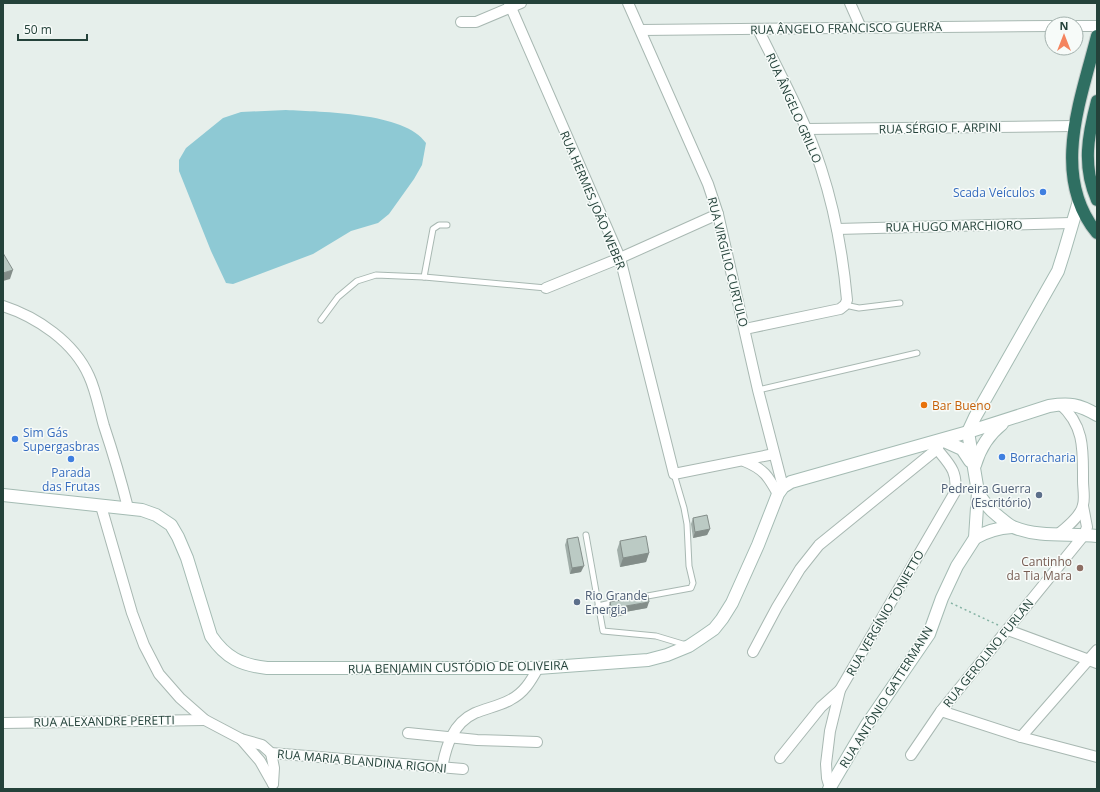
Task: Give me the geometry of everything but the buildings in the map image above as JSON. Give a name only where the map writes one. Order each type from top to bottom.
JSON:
[{"type":"highway","points":[[1097,36],[1074,126],[1072,163],[1073,178],[1079,201],[1084,213],[1097,233]]},
{"type":"highway","points":[[1097,101],[1094,123],[1087,144],[1088,175],[1097,200]]},
{"type":"main road","points":[[1079,201],[1071,223],[1058,271],[975,417],[968,432],[978,492],[981,499],[990,510],[1012,526],[1025,530],[1057,535],[1097,536]]},
{"type":"main road","points":[[780,490],[791,482],[940,444],[968,432],[1049,406],[1060,404],[1079,406],[1097,415]]},
{"type":"main road","points":[[974,468],[979,451],[992,431],[1006,420]]},
{"type":"main road","points":[[940,444],[962,449],[974,468]]},
{"type":"main road","name":"RUA BENJAMIN CUSTÓDIO DE OLIVEIRA","points":[[3,495],[130,508],[156,515],[171,526],[178,537],[187,558],[211,636],[226,654],[242,663],[267,668],[538,668],[648,660],[667,655],[689,646],[714,629],[732,603],[758,545],[780,490]]},
{"type":"main road","name":"RUA ANTÔNIO GATTERMANN","points":[[829,789],[866,726],[929,634],[942,598],[957,566],[975,538],[978,492]]},
{"type":"main road","points":[[975,538],[987,531],[1012,526]]},
{"type":"street","name":"RUA VIRGÍLIO CURTULO","points":[[628,3],[708,184],[718,214],[774,454],[780,490]]},
{"type":"street","points":[[850,3],[861,28]]},
{"type":"street","points":[[461,22],[476,22],[513,4]]},
{"type":"street","name":"RUA HERMES JOÃO WEBER","points":[[513,4],[620,258],[674,474]]},
{"type":"street","name":"RUA ÂNGELO FRANCISCO GUERRA","points":[[640,30],[1044,26]]},
{"type":"street","points":[[1084,26],[1097,26]]},
{"type":"street","name":"RUA ÂNGELO GRILLO","points":[[758,29],[806,129],[821,168],[837,228],[847,300],[845,306]]},
{"type":"street","name":"RUA SÉRGIO F. ARPINI","points":[[806,129],[1074,126]]},
{"type":"street","points":[[546,288],[620,258],[718,214]]},
{"type":"street","name":"RUA HUGO MARCHIORO","points":[[837,228],[1071,223]]},
{"type":"street","points":[[3,306],[13,309],[35,321],[57,336],[79,358],[89,376],[130,508]]},
{"type":"street","points":[[745,329],[840,309],[845,306]]},
{"type":"street","points":[[1060,404],[1077,424],[1082,441],[1083,506],[1087,527],[1084,535]]},
{"type":"street","points":[[753,652],[777,607],[800,569],[818,545],[940,444]]},
{"type":"street","name":"RUA VERGÍNIO TONIETTO","points":[[829,789],[826,764],[830,731],[840,690],[955,492],[956,480],[953,469],[940,444]]},
{"type":"street","points":[[674,474],[774,454]]},
{"type":"street","points":[[744,461],[757,466],[780,490]]},
{"type":"street","name":"RUA MARIA BLANDINA RIGONI","points":[[101,506],[132,613],[144,645],[159,674],[180,698],[205,720],[241,739],[262,746],[272,753],[463,769]]},
{"type":"street","points":[[1057,535],[1068,527],[1076,518],[1083,506]]},
{"type":"street","name":"RUA GEROLINO FURLAN","points":[[911,755],[941,711],[1084,535]]},
{"type":"street","points":[[1008,630],[1093,661]]},
{"type":"street","points":[[1021,737],[1093,661],[1097,650]]},
{"type":"street","points":[[442,768],[450,738],[463,721],[475,713],[510,700],[519,694],[526,688],[538,668]]},
{"type":"street","points":[[780,758],[821,707],[840,690]]},
{"type":"street","points":[[941,711],[1021,737],[1097,757]]},
{"type":"street","name":"RUA ALEXANDRE PERETTI","points":[[3,723],[205,720]]},
{"type":"street","points":[[408,733],[477,740],[536,742]]},
{"type":"street","name":"RUA MARIA BLANDINA RIGONI","points":[[241,739],[260,761],[273,786]]},
{"type":"street","points":[[272,753],[274,768],[273,786]]},
{"type":"lane","points":[[424,277],[433,229],[439,225],[447,225]]},
{"type":"lane","points":[[321,320],[338,297],[357,281],[376,275],[424,277],[546,288]]},
{"type":"lane","points":[[845,306],[859,308],[900,303]]},
{"type":"lane","points":[[758,390],[917,354]]},
{"type":"lane","points":[[637,598],[691,588],[693,583],[689,566],[684,508],[674,474]]},
{"type":"lane","points":[[586,535],[603,631],[656,636],[689,646]]},
{"type":"lane","points":[[598,606],[621,601]]},
{"type":"path","points":[[942,598],[1008,630]]},
{"type":"water","points":[[286,110],[340,113],[382,119],[400,125],[415,133],[426,143],[422,165],[389,214],[378,223],[351,231],[313,254],[233,284],[226,283],[211,251],[179,171],[179,160],[186,148],[223,118],[241,112]]},
{"type":"place","name":"Scada Veículos","points":[[1043,192]]},
{"type":"place","name":"Bar Bueno","points":[[924,405]]},
{"type":"place","name":"Sim Gás Supergasbras","points":[[15,439]]},
{"type":"place","name":"Borracharia","points":[[1002,457]]},
{"type":"place","name":"Parada das Frutas","points":[[71,459]]},
{"type":"place","name":"Pedreira Guerra (Escritório)","points":[[1039,495]]},
{"type":"place","name":"Cantinho da Tia Mara","points":[[1080,568]]},
{"type":"place","name":"Rio Grande Energia","points":[[577,602]]}]
